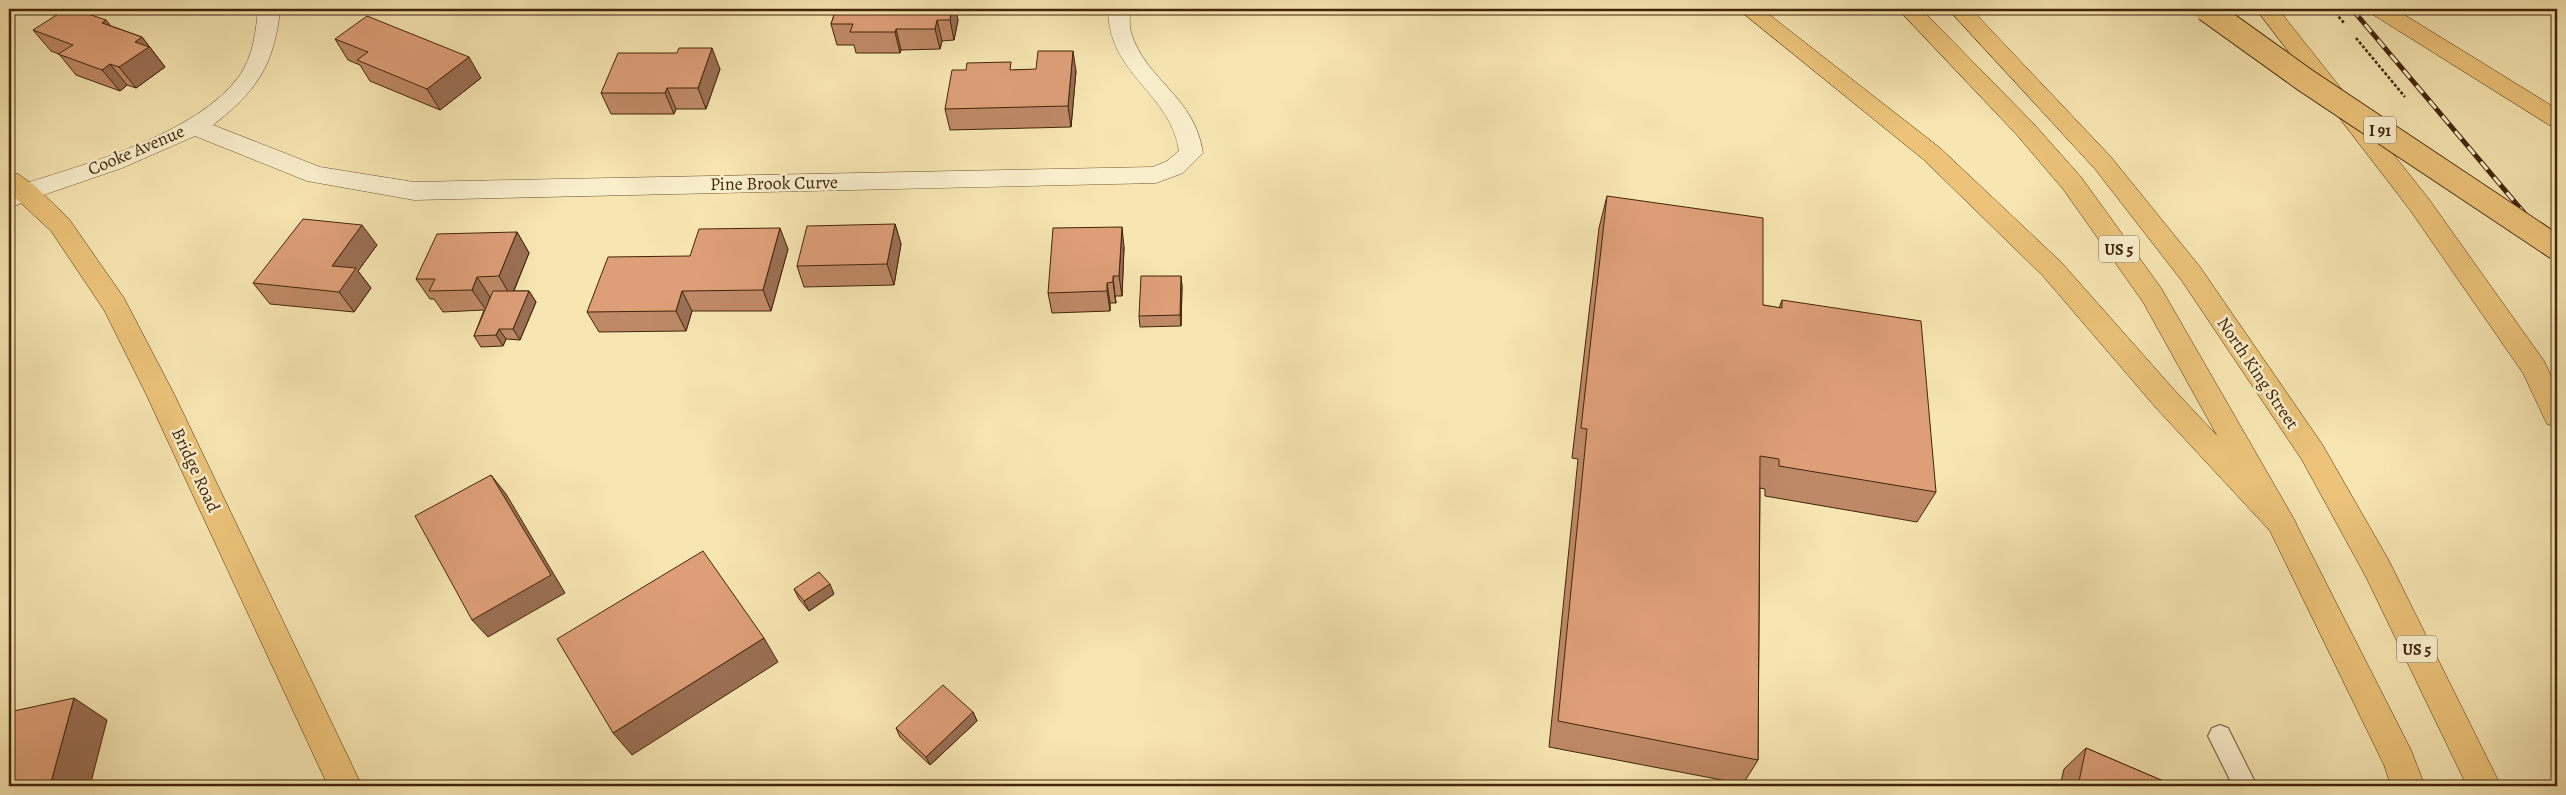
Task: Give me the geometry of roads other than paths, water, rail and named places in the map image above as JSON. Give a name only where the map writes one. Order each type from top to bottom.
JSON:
[{"type":"main road","points":[[1749,9],[1932,154],[2052,269],[2167,400],[2281,523]]},
{"type":"main road","name":"US 5","points":[[1909,9],[2024,128],[2083,199],[2152,294],[2281,523],[2399,762],[2408,786]]},
{"type":"main road","name":"North King Street","points":[[1959,9],[2090,149],[2121,185],[2191,274],[2312,452],[2377,568],[2484,786]]},
{"type":"main road","name":"I 91","points":[[2206,9],[2314,85],[2557,248]]},
{"type":"main road","points":[[2267,9],[2418,204],[2534,368],[2557,416]]},
{"type":"main road","points":[[2380,9],[2557,119]]},
{"type":"main road","name":"Bridge Road","points":[[14,191],[60,225],[115,305],[160,394],[345,786]]},
{"type":"street","name":"Cooke Avenue","points":[[14,191],[136,153],[193,126],[215,111],[247,81],[261,57],[269,9]]},
{"type":"street","name":"Pine Brook Curve","points":[[193,126],[316,174],[414,191],[1156,175],[1175,167],[1191,153],[1192,139],[1181,118],[1133,59],[1122,37],[1119,9]]},
{"type":"lane","points":[[2220,736],[2245,786]]},
{"type":"railway","points":[[2352,9],[2557,252]]}]
